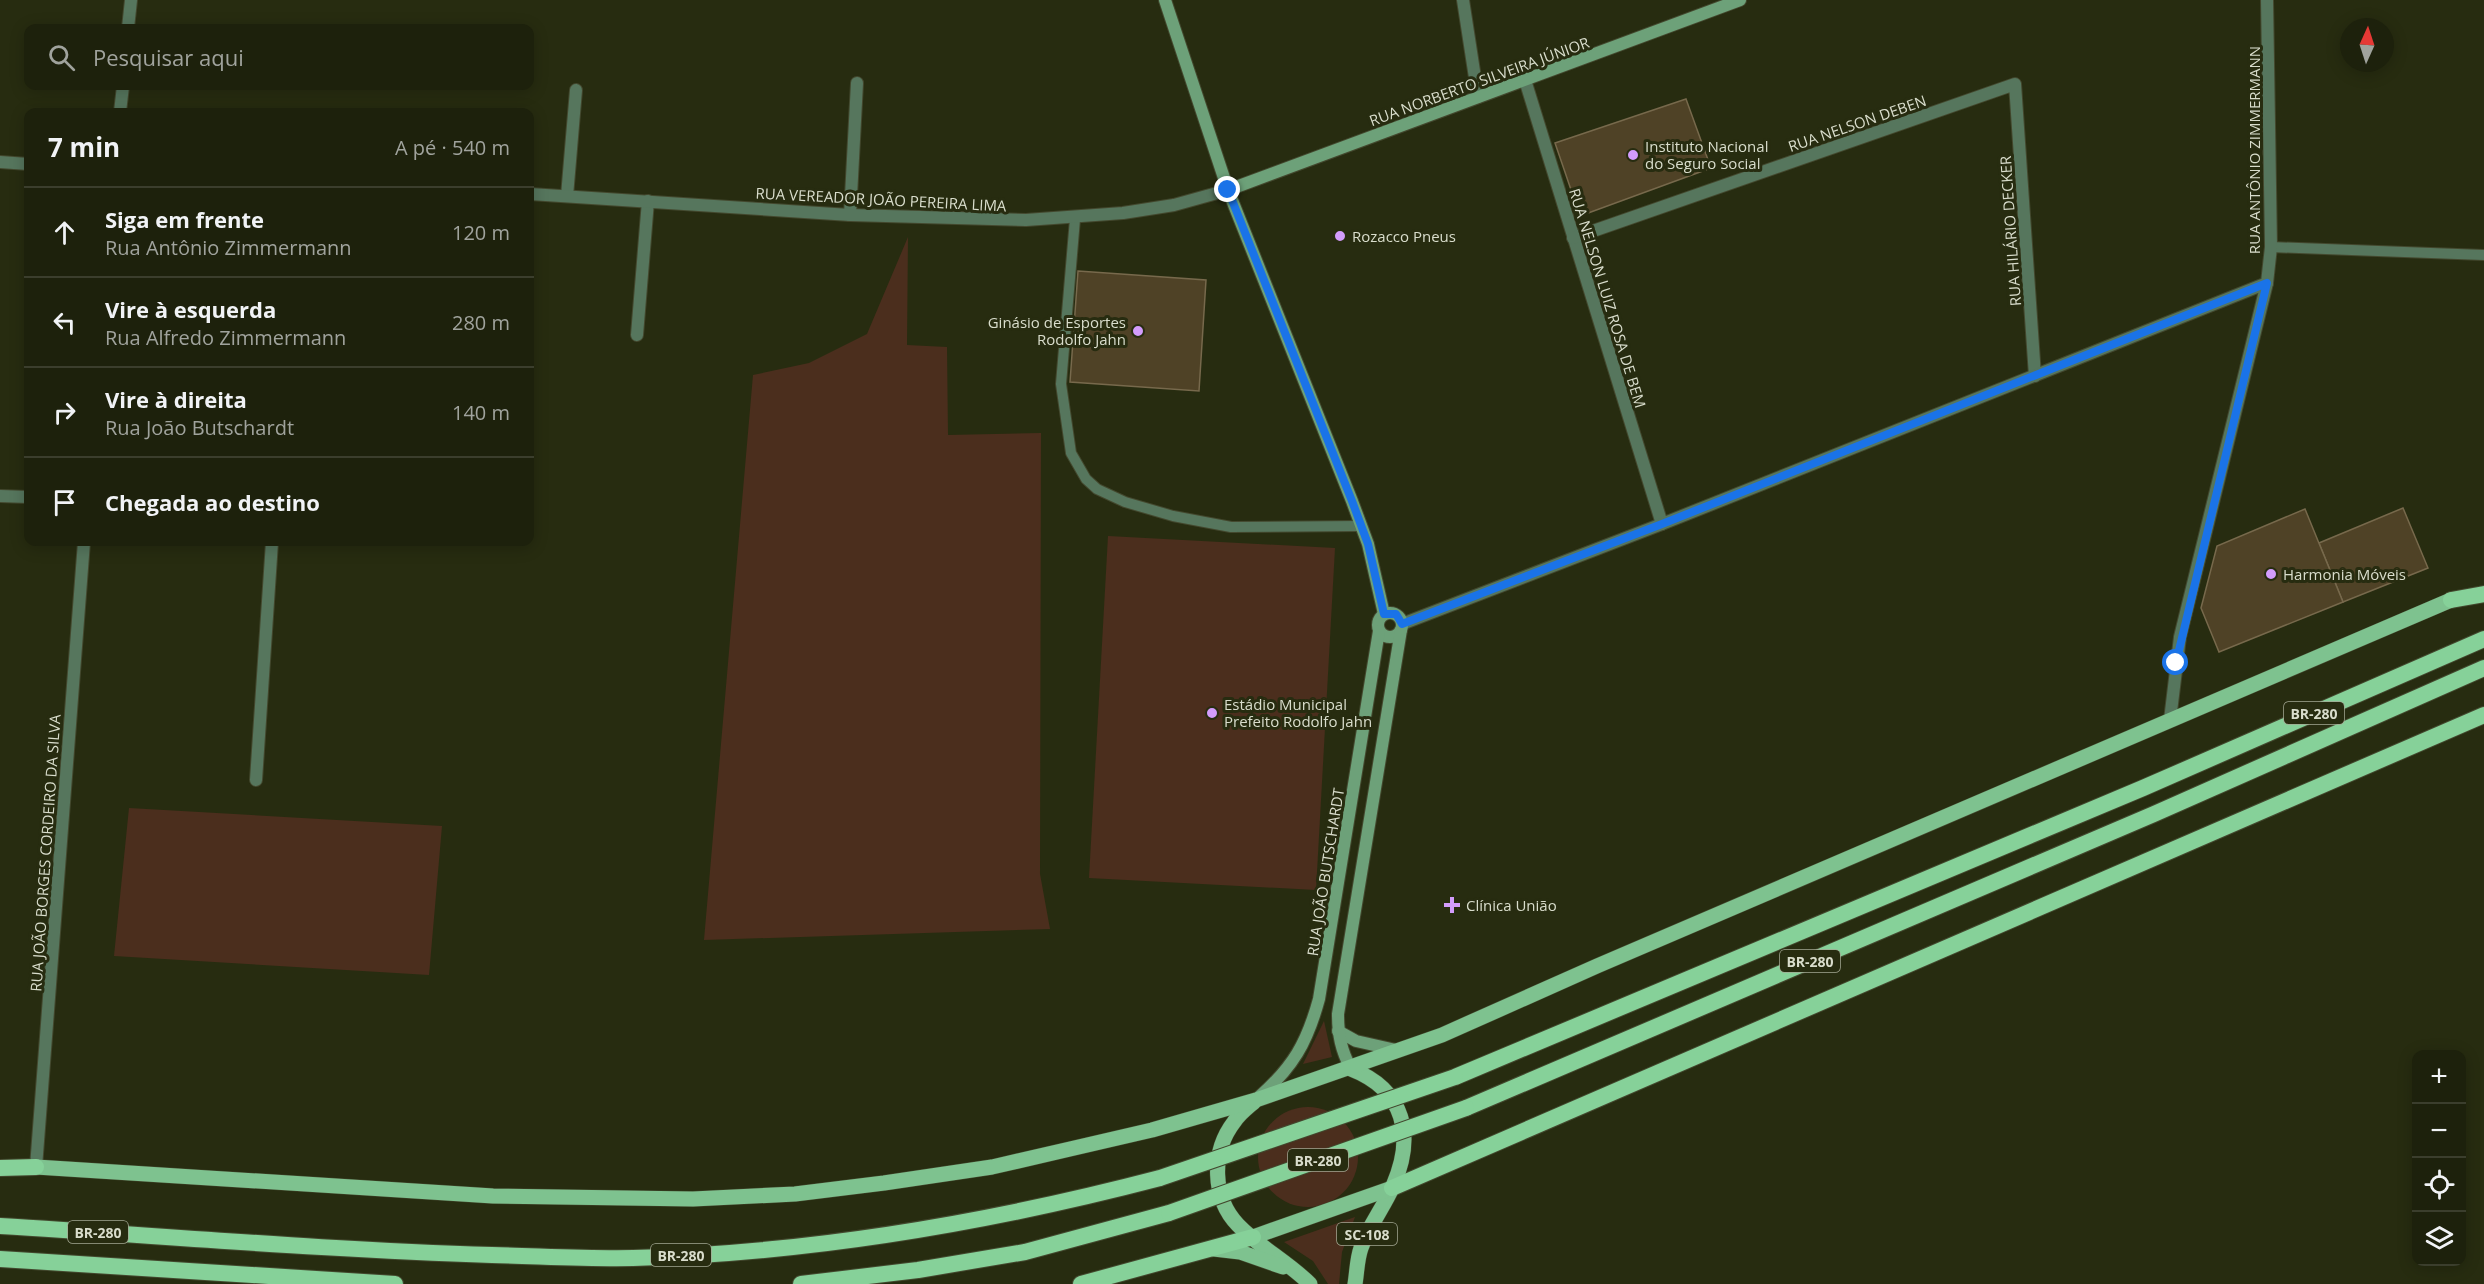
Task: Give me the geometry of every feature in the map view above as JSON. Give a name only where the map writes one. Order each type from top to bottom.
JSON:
[{"type":"highway","points":[[2451,600],[2484,594]]},
{"type":"highway","name":"BR-280","points":[[0,1226],[396,1252],[632,1258],[846,1242],[974,1221],[1075,1201],[1160,1178],[1455,1077],[2143,788],[2484,639]]},
{"type":"highway","name":"BR-280","points":[[801,1284],[918,1270],[1025,1252],[1169,1213],[1466,1108],[2133,823],[2484,668]]},
{"type":"highway","points":[[1392,1188],[2484,715]]},
{"type":"highway","points":[[0,1168],[36,1167]]},
{"type":"highway","points":[[1081,1284],[1253,1237]]},
{"type":"highway","name":"BR-280","points":[[0,1259],[395,1284]]},
{"type":"main road","points":[[1165,0],[1228,190],[1361,526],[1384,614],[1378,623],[1379,631],[1389,637],[1402,627]]},
{"type":"main road","name":"RUA NORBERTO SILVEIRA JÚNIOR","points":[[1228,190],[1739,0]]},
{"type":"main road","points":[[36,1167],[505,1196],[693,1199],[795,1194],[992,1167],[1152,1130],[1256,1100],[1403,1051],[2451,600]]},
{"type":"main road","points":[[1253,1237],[1392,1188],[1403,1159],[1405,1140],[1395,1101],[1369,1076],[1351,1069],[1342,1052],[1338,1031],[1338,1014],[1402,627],[1396,614],[1384,614]]},
{"type":"main road","name":"RUA JOÃO BUTSCHARDT","points":[[1256,1100],[1284,1074],[1299,1052],[1313,1020],[1319,999],[1379,631]]},
{"type":"main road","points":[[1338,1031],[1378,1047],[1403,1051]]},
{"type":"main road","points":[[1256,1100],[1233,1122],[1224,1140],[1217,1166],[1218,1185],[1226,1210],[1239,1226],[1307,1280]]},
{"type":"main road","points":[[1368,1233],[1419,1178]]},
{"type":"main road","name":"SC-108","points":[[1355,1284],[1361,1248],[1392,1188]]},
{"type":"main road","points":[[1214,1249],[1240,1251],[1272,1262],[1307,1280]]},
{"type":"street","points":[[128,24],[131,0]]},
{"type":"street","points":[[1463,0],[1478,97]]},
{"type":"street","name":"RUA ANTÔNIO ZIMMERMANN","points":[[2170,720],[2180,637],[2267,283],[2271,247],[2267,0]]},
{"type":"street","name":"RUA NELSON LUIZ ROSA DE BEM","points":[[1525,80],[1662,524]]},
{"type":"street","points":[[850,215],[857,83]]},
{"type":"street","name":"RUA NELSON DEBEN","points":[[1573,238],[2015,84]]},
{"type":"street","name":"RUA HILÁRIO DECKER","points":[[2015,84],[2035,376]]},
{"type":"street","points":[[120,108],[123,90]]},
{"type":"street","points":[[567,196],[576,90]]},
{"type":"street","points":[[0,162],[24,164]]},
{"type":"street","name":"RUA VEREADOR JOÃO PEREIRA LIMA","points":[[534,194],[850,215],[972,220],[1075,219],[1174,205],[1228,190]]},
{"type":"street","points":[[637,335],[648,201]]},
{"type":"street","points":[[1402,627],[2267,283]]},
{"type":"street","points":[[0,496],[24,497]]},
{"type":"street","name":"RUA JOÃO BORGES CORDEIRO DA SILVA","points":[[36,1167],[84,546]]},
{"type":"street","points":[[256,780],[272,546]]},
{"type":"street","points":[[2451,600],[2484,585]]},
{"type":"lane","points":[[1075,219],[1061,384],[1071,453],[1086,478],[1097,489],[1125,502],[1173,516],[1231,527],[1361,526]]},
{"type":"lane","points":[[2271,247],[2484,255]]},
{"type":"shaded area","points":[[908,237],[907,345],[947,347],[948,435],[1041,433],[1040,874],[1050,929],[704,940],[753,375],[809,363],[867,334]]},
{"type":"shaded area","name":"Estádio Municipal Prefeito Rodolfo Jahn","points":[[1108,536],[1335,548],[1316,890],[1089,878]]},
{"type":"shaded area","points":[[129,808],[442,826],[429,975],[114,956]]},
{"type":"shaded area","points":[[1324,1021],[1332,1057],[1303,1064]]},
{"type":"shaded area","points":[[1308,1107],[1327,1111],[1344,1121],[1354,1138],[1358,1157],[1354,1176],[1344,1193],[1327,1203],[1308,1207],[1289,1203],[1272,1193],[1262,1176],[1258,1157],[1262,1138],[1272,1121],[1289,1111]]},
{"type":"shaded area","points":[[1355,1217],[1342,1252],[1339,1284],[1328,1284],[1313,1261],[1284,1242]]},
{"type":"building","name":"Instituto Nacional do Seguro Social","points":[[1686,99],[1711,168],[1580,216],[1555,143]]},
{"type":"building","name":"Ginásio de Esportes Rodolfo Jahn","points":[[1078,271],[1206,280],[1199,391],[1070,382]]},
{"type":"building","points":[[2403,508],[2428,568],[2343,602],[2319,543]]},
{"type":"building","name":"Harmonia Móveis","points":[[2305,509],[2343,602],[2219,652],[2201,608],[2217,546]]},
{"type":"place","name":"Instituto Nacional do Seguro Social","points":[[1633,155]]},
{"type":"place","name":"Rozacco Pneus","points":[[1340,236]]},
{"type":"place","name":"Ginásio de Esportes Rodolfo Jahn","points":[[1138,331]]},
{"type":"place","name":"Harmonia Móveis","points":[[2271,574]]},
{"type":"place","name":"Estádio Municipal Prefeito Rodolfo Jahn","points":[[1212,713]]},
{"type":"place","name":"Clínica União","points":[[1452,905]]},
{"type":"route","points":[[1228,190],[1368,544],[1384,614],[1396,614],[1402,624],[1662,524],[2267,283],[2258,329],[2180,637],[2176,663]]}]
